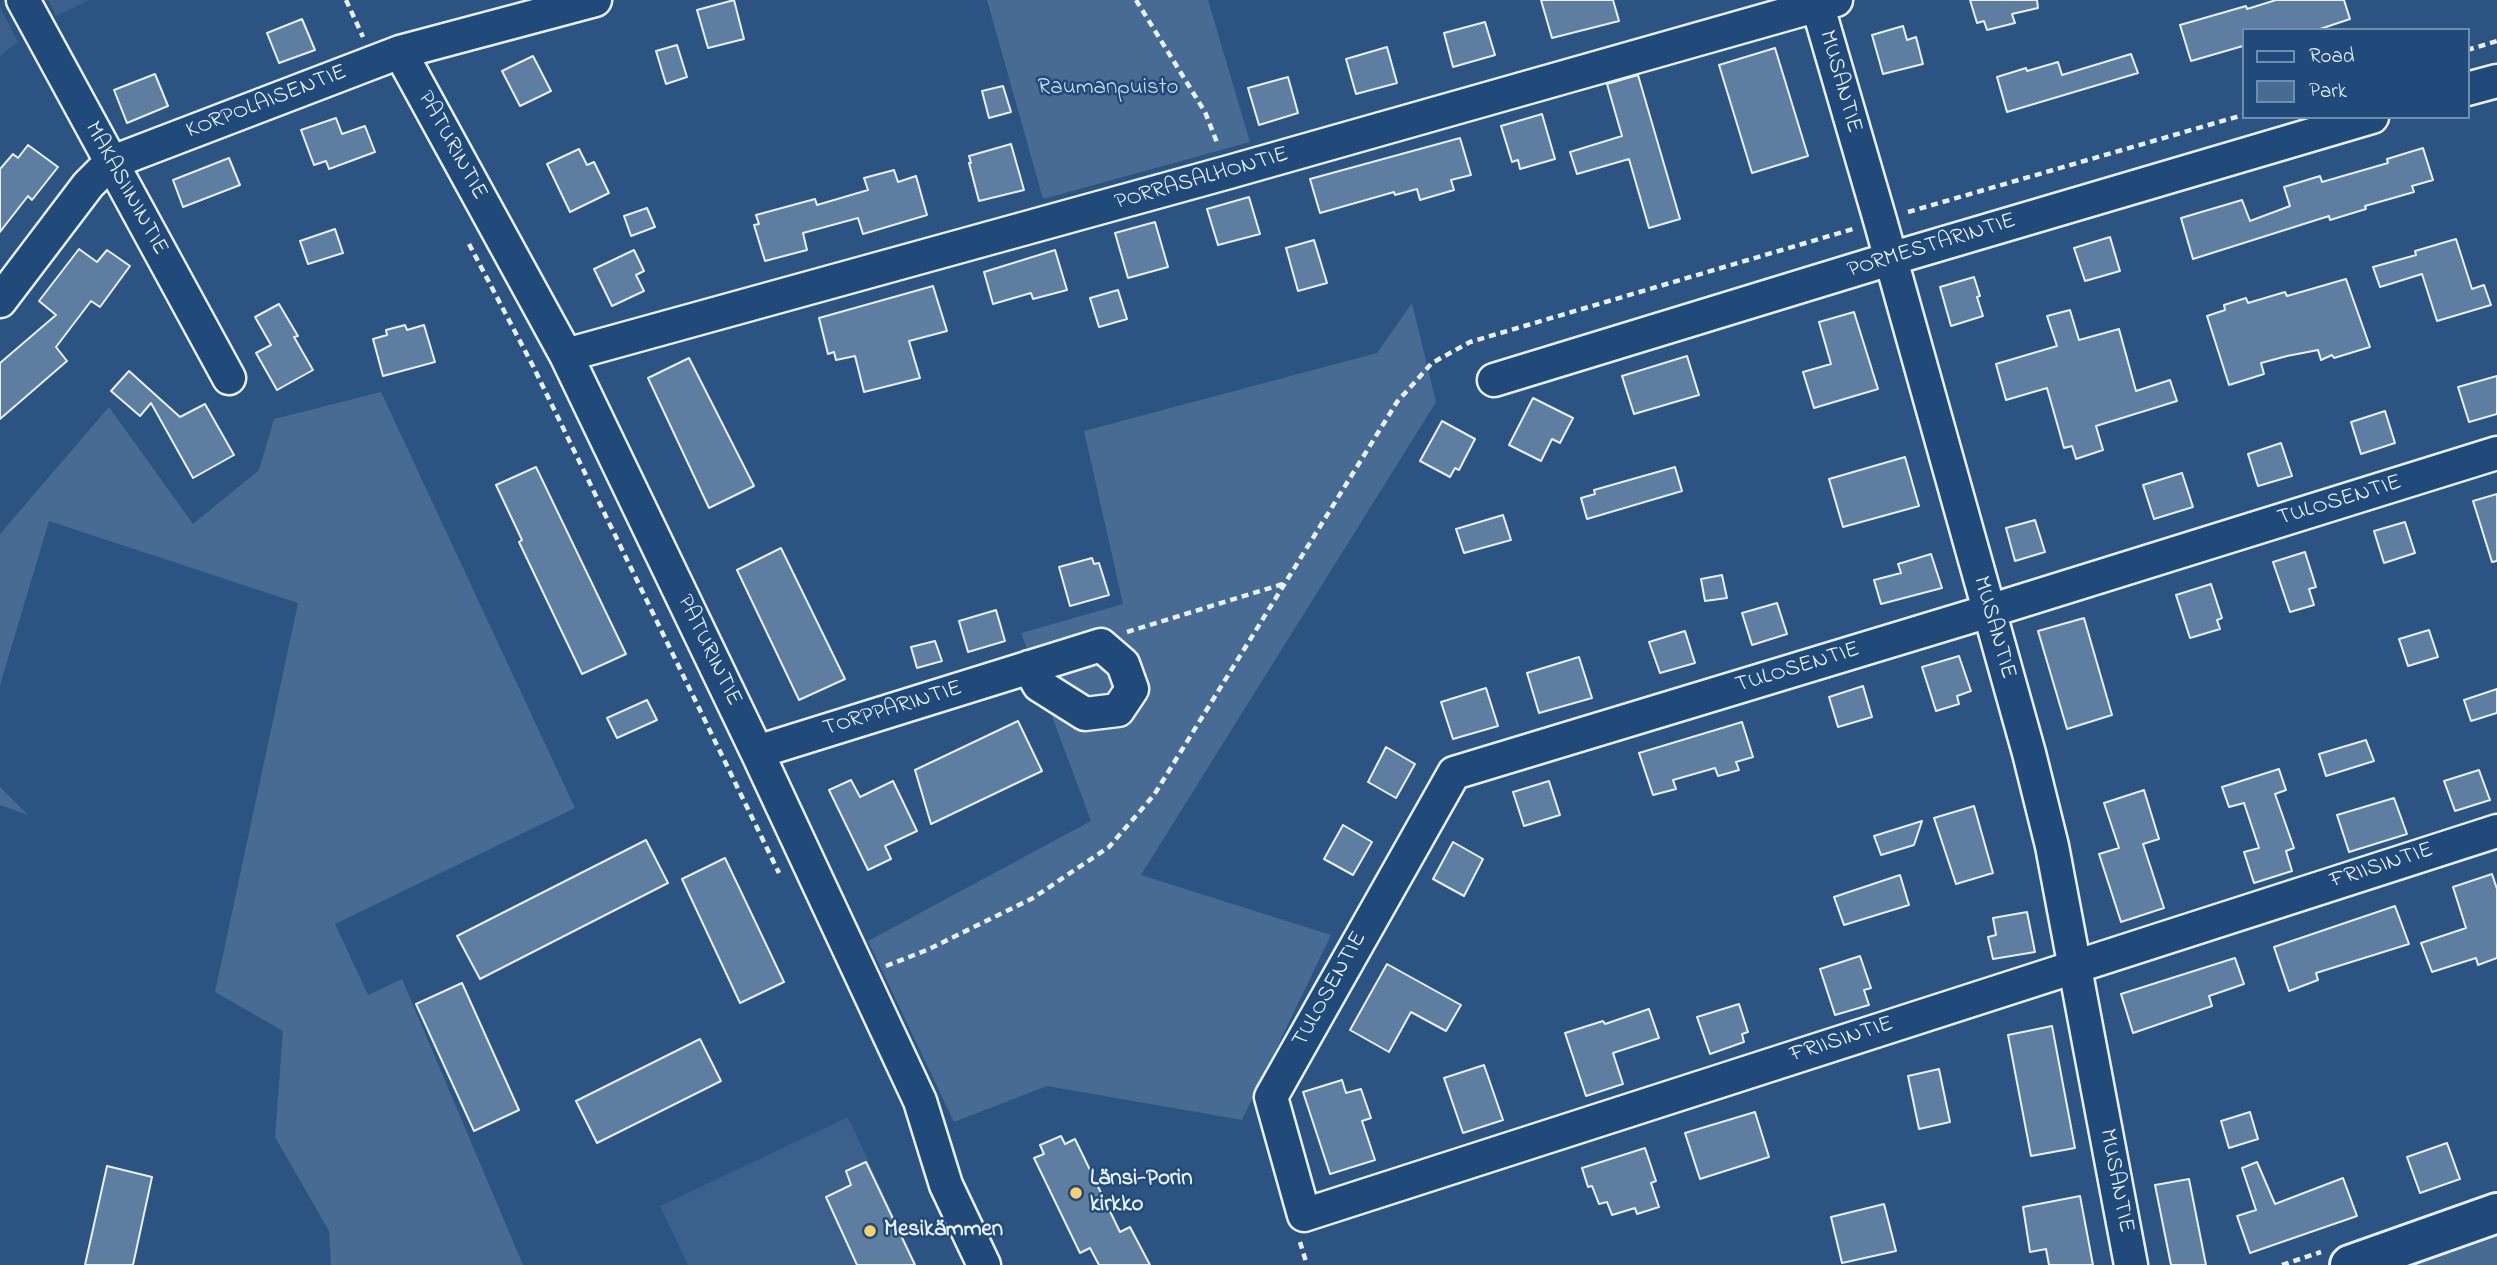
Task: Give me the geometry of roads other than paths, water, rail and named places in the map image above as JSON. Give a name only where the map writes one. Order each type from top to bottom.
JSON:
[{"type":"main road","points":[[2350,1265],[2497,1213]]},
{"type":"street","name":"MAKASIININTIE","points":[[23,0],[229,378]]},
{"type":"street","name":"KORPOLAISENTIE","points":[[0,301],[88,185],[110,163],[380,52],[595,0]]},
{"type":"street","name":"PORRASALHONTIE","points":[[566,355],[1229,172],[1823,2]]},
{"type":"street","name":"MUSANTIE","points":[[1823,2],[1890,259],[2029,753],[2052,846],[2131,1265]]},
{"type":"street","name":"PATURINTIE","points":[[380,52],[566,355],[757,752],[920,1101],[946,1185],[984,1265]]},
{"type":"street","points":[[2469,88],[2497,80]]},
{"type":"street","name":"PORMESTARINTIE","points":[[1494,380],[1890,259],[2365,119]]},
{"type":"street","name":"TULOSENTIE","points":[[1271,1097],[1454,773],[2497,453]]},
{"type":"street","name":"TORPPARINTIE","points":[[757,752],[1029,667],[1101,645],[1124,664],[1132,689],[1118,710],[1085,714],[1039,685],[1029,667]]},
{"type":"street","name":"FRIISINTIE","points":[[1271,1097],[1304,1215],[2497,831]]},
{"type":"place","name":"Länsi-Porin kirkko","points":[[1076,1193]]},
{"type":"place","name":"Mesikämmen","points":[[870,1231]]},
{"type":"park label","name":"Raumanpuisto","points":[[1108,89]]}]
